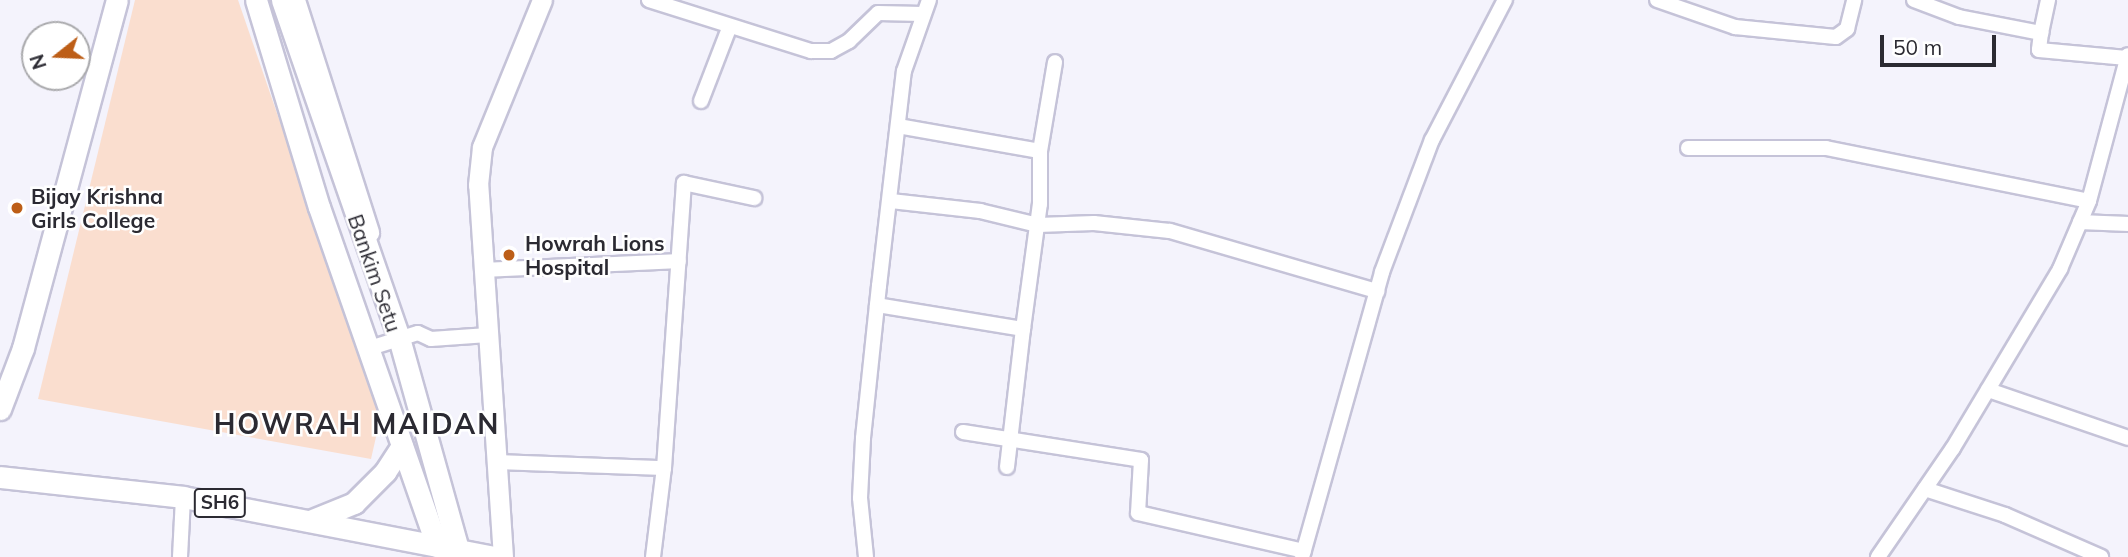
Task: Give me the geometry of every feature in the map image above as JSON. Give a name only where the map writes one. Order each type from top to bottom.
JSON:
[{"type":"main road","points":[[0,409],[23,348],[117,0]]},
{"type":"main road","name":"Bankim Setu","points":[[256,0],[319,206],[402,446],[447,548]]},
{"type":"main road","name":"Bankim Setu","points":[[282,0],[349,200],[399,338],[447,548]]},
{"type":"main road","points":[[295,0],[369,221],[369,254]]},
{"type":"main road","points":[[503,557],[478,185],[482,147],[541,0]]},
{"type":"main road","points":[[310,521],[354,503],[385,472],[402,446]]},
{"type":"main road","name":"SH6","points":[[0,477],[183,497],[494,557]]},
{"type":"street","points":[[649,0],[794,47],[831,51],[849,41],[878,13],[923,14]]},
{"type":"street","points":[[866,557],[861,474],[877,305],[904,71],[929,0]]},
{"type":"street","points":[[963,432],[1141,460],[1138,513],[1303,554],[1377,291],[1432,140],[1505,0]]},
{"type":"street","points":[[1657,0],[1735,27],[1836,37],[1847,29],[1854,0]]},
{"type":"street","points":[[1914,0],[1959,17],[2041,33]]},
{"type":"street","points":[[1878,557],[1988,390],[2056,276],[2090,201],[2128,56],[2039,50],[2048,0]]},
{"type":"street","points":[[701,101],[730,26]]},
{"type":"street","points":[[1007,467],[1038,225],[1040,151],[1055,62]]},
{"type":"street","points":[[898,126],[1040,151]]},
{"type":"street","points":[[1688,148],[1826,148],[2090,201]]},
{"type":"street","points":[[653,557],[664,468],[684,183],[754,198]]},
{"type":"street","points":[[891,201],[980,211],[1038,225],[1094,223],[1170,231],[1377,291]]},
{"type":"street","points":[[2080,222],[2128,225]]},
{"type":"street","points":[[484,270],[679,261]]},
{"type":"street","points":[[877,305],[1023,329]]},
{"type":"street","points":[[370,348],[418,334],[431,339],[488,335]]},
{"type":"street","points":[[1988,390],[2128,438]]},
{"type":"street","points":[[497,462],[664,468]]},
{"type":"street","points":[[1925,489],[2005,515],[2101,557]]},
{"type":"street","points":[[180,557],[183,497]]},
{"type":"shaded area","points":[[135,0],[238,0],[381,415],[371,459],[38,399]]},
{"type":"place","name":"Bijay Krishna Girls College","points":[[17,208]]},
{"type":"place","name":"Howrah Lions Hospital","points":[[509,255]]},
{"type":"district","name":"HOWRAH MAIDAN","points":[[357,424]]}]
